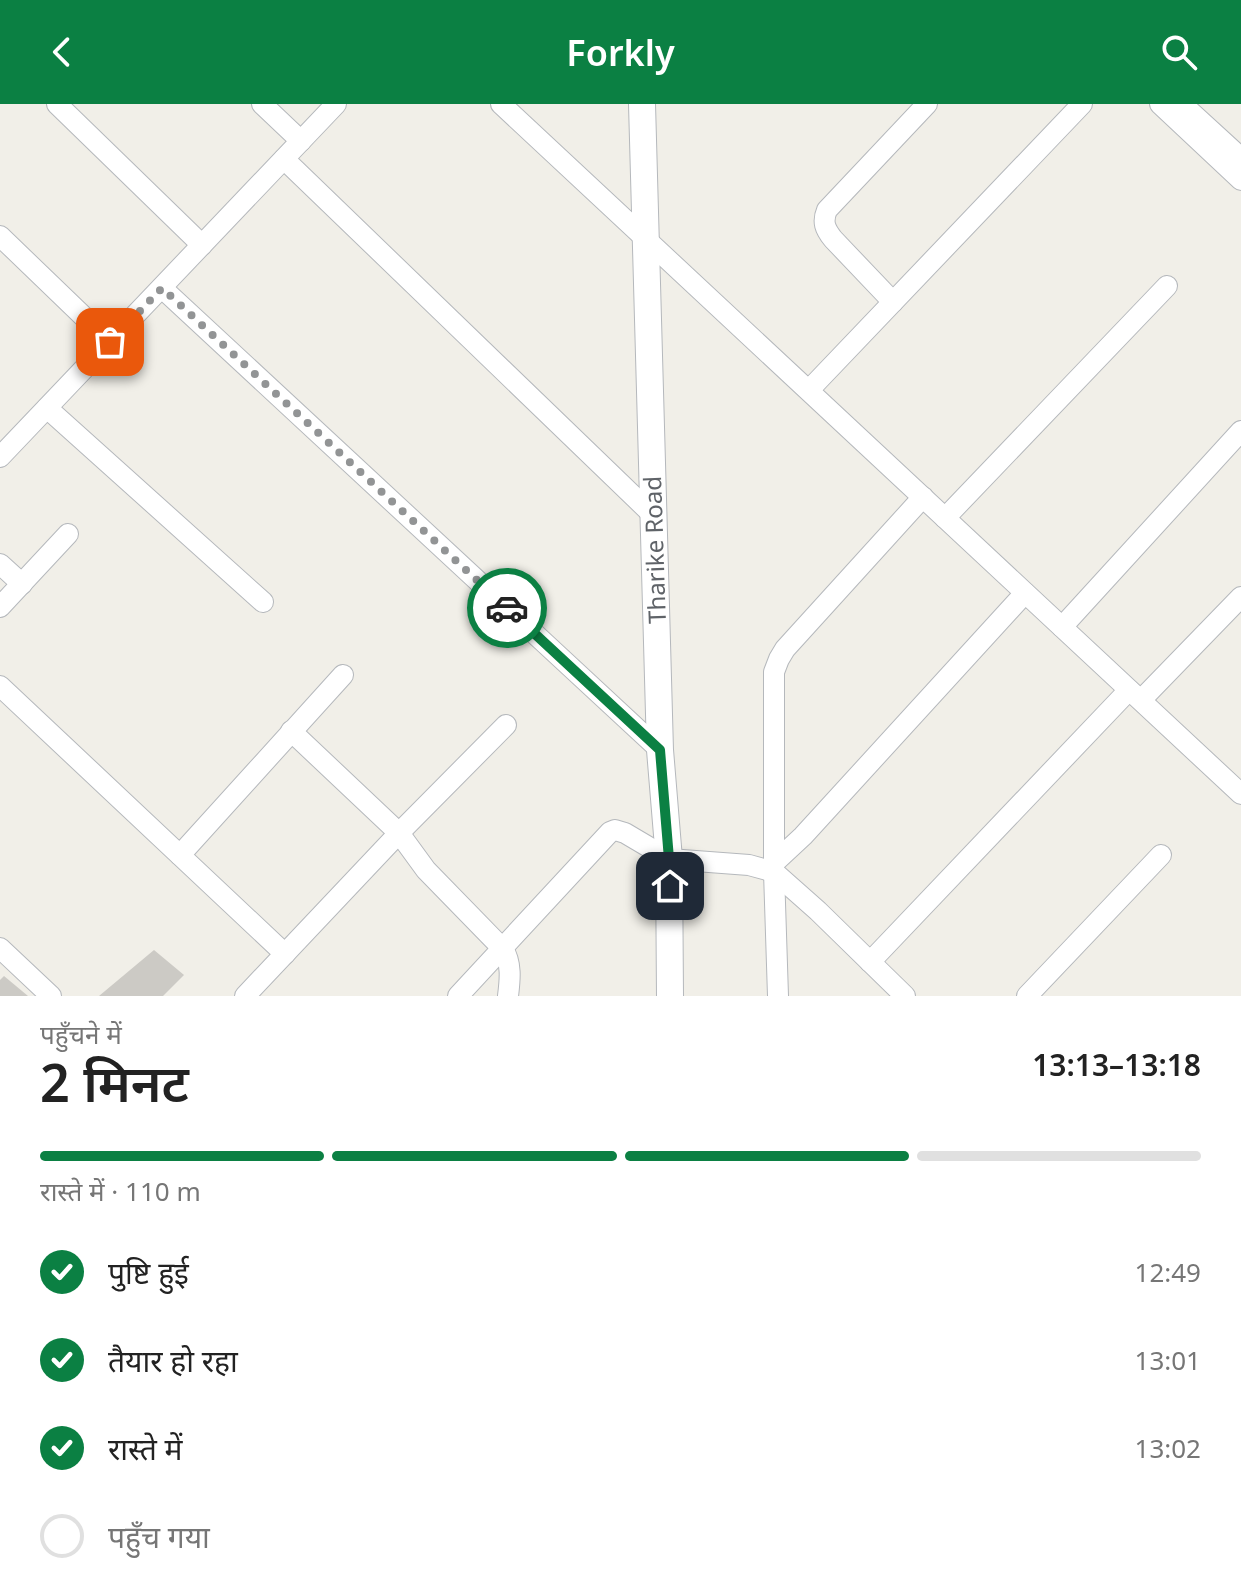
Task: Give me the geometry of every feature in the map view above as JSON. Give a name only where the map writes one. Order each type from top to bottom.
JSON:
[{"type":"street","points":[[57,104],[202,245]]},
{"type":"street","points":[[262,104],[301,141]]},
{"type":"street","points":[[0,457],[336,104]]},
{"type":"street","points":[[501,104],[1241,794]]},
{"type":"street","name":"Tharike Road","points":[[642,104],[660,750],[669,859],[670,996]]},
{"type":"street","points":[[893,302],[833,239],[826,230],[824,219],[827,210],[927,104]]},
{"type":"street","points":[[809,390],[1082,104]]},
{"type":"street","points":[[1160,104],[1241,180]]},
{"type":"street","points":[[1182,104],[1241,158]]},
{"type":"street","points":[[284,159],[653,515]]},
{"type":"street","points":[[0,236],[110,342]]},
{"type":"street","points":[[945,518],[1167,286]]},
{"type":"street","points":[[162,288],[660,750]]},
{"type":"street","points":[[47,408],[263,602]]},
{"type":"street","points":[[1062,627],[1241,431]]},
{"type":"street","points":[[778,996],[774,868],[775,666],[785,649],[923,497]]},
{"type":"street","points":[[0,607],[68,534]]},
{"type":"street","points":[[0,564],[22,584]]},
{"type":"street","points":[[774,868],[1025,593]]},
{"type":"street","points":[[870,962],[1135,695],[1241,597]]},
{"type":"street","points":[[180,855],[343,675]]},
{"type":"street","points":[[0,686],[285,954]]},
{"type":"street","points":[[245,996],[506,725]]},
{"type":"street","points":[[291,731],[399,833],[426,870],[503,949],[510,979],[508,996]]},
{"type":"street","points":[[458,996],[610,832],[619,830],[669,859],[774,868],[905,996]]},
{"type":"street","points":[[1027,996],[1161,855]]},
{"type":"street","points":[[0,948],[51,996]]},
{"type":"building","points":[[154,950],[184,975],[163,996],[99,996]]},
{"type":"building","points":[[4,976],[28,996],[0,996],[0,980]]},
{"type":"way so far","points":[[110,342],[162,288],[507,608]]},
{"type":"route","points":[[507,608],[660,750],[670,886]]}]
